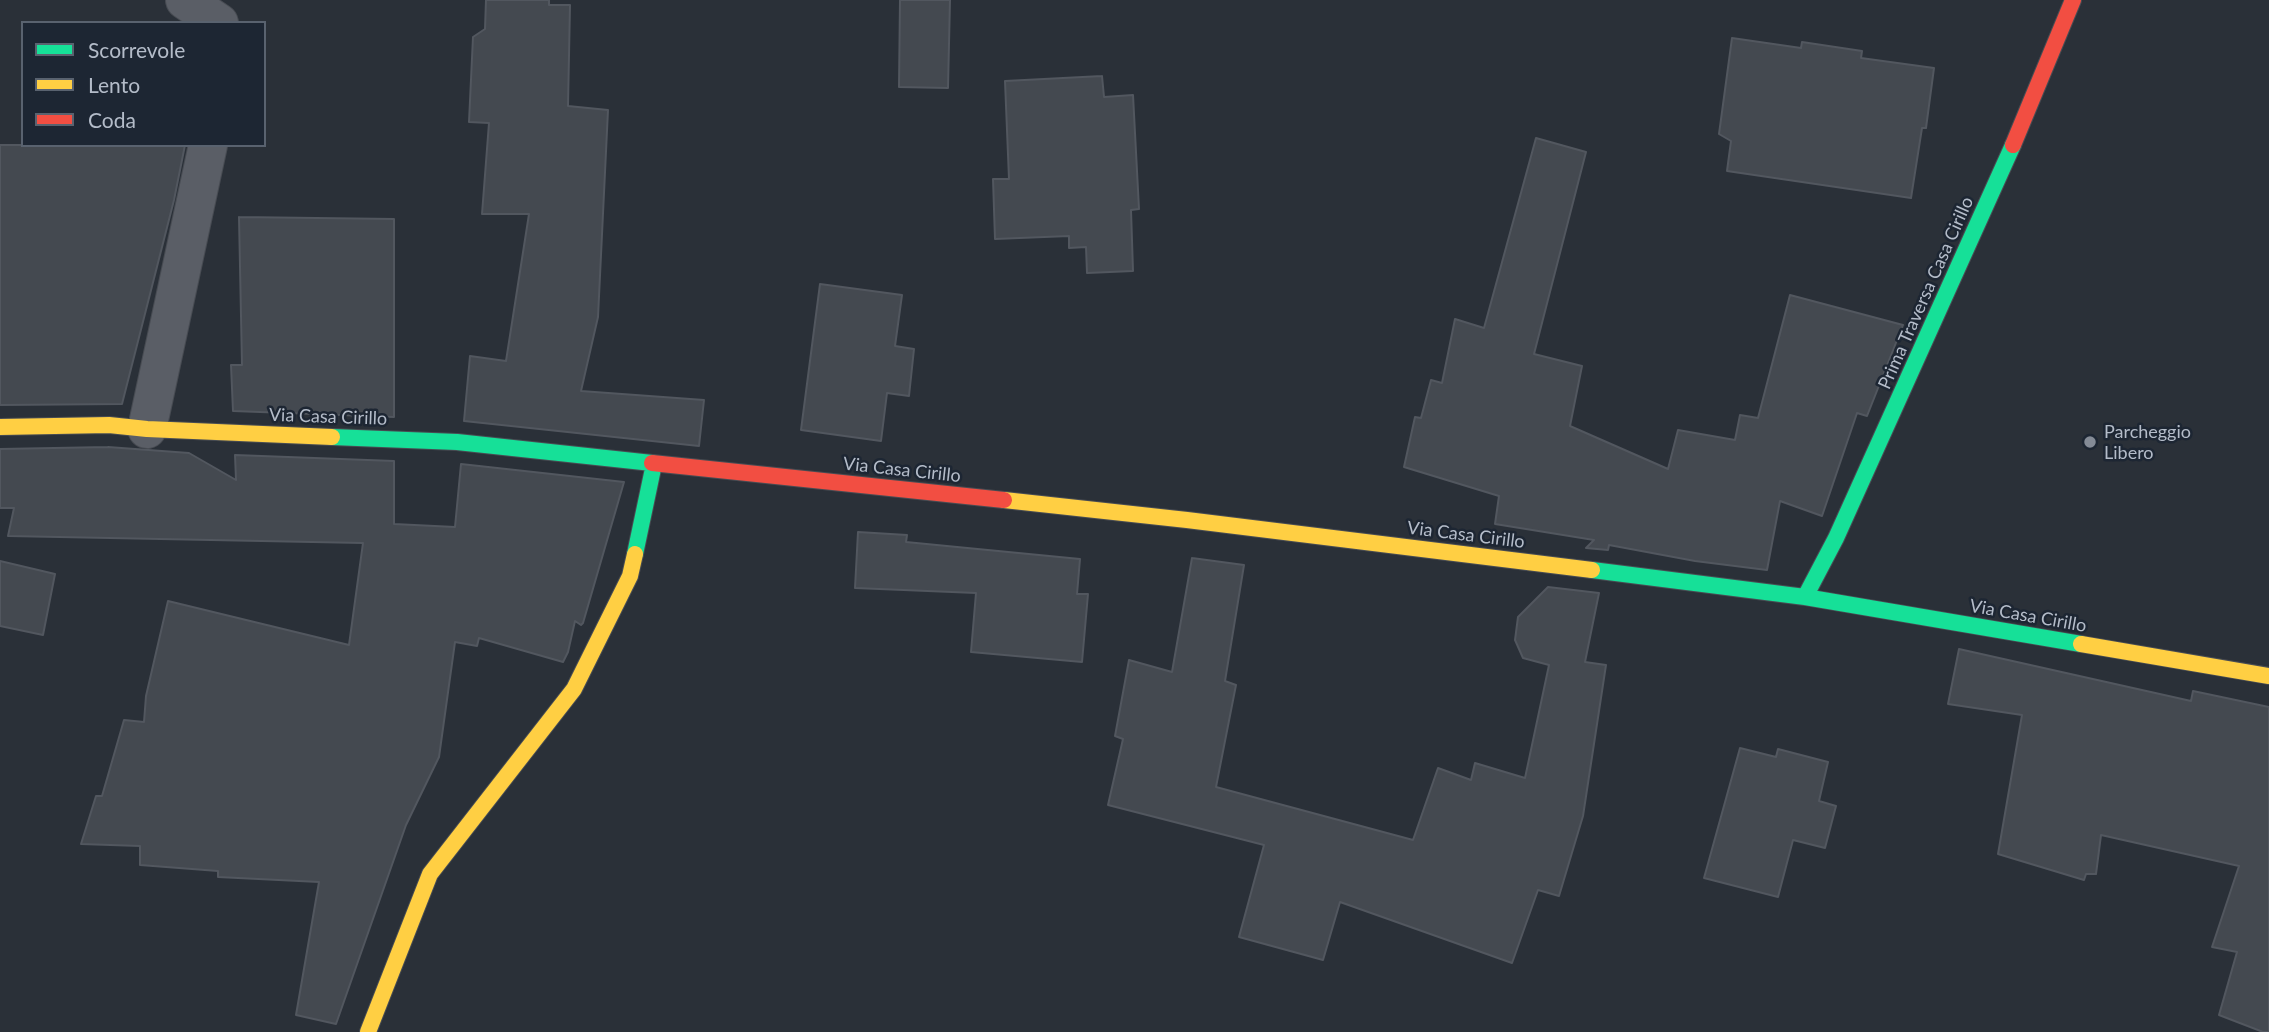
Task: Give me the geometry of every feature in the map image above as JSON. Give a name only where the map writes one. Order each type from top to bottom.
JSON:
[{"type":"street","points":[[185,0],[216,21]]},
{"type":"street","name":"Prima Traversa Casa Cirillo","points":[[1805,597],[1836,538],[2026,116],[2073,0]]},
{"type":"street","points":[[147,429],[208,147]]},
{"type":"street","name":"Via Casa Cirillo","points":[[0,427],[109,425],[147,429],[457,442],[1187,520],[1805,597],[2269,676]]},
{"type":"street","points":[[368,1032],[430,874],[574,690],[630,576],[654,464]]},
{"type":"building","points":[[486,0],[549,0],[549,5],[570,5],[568,106],[608,110],[598,317],[581,391],[704,400],[699,446],[464,421],[470,356],[506,361],[529,214],[482,214],[489,123],[469,122],[473,37],[485,29]]},
{"type":"building","points":[[900,0],[950,0],[948,88],[899,87]]},
{"type":"building","points":[[1732,38],[1801,48],[1802,42],[1862,51],[1861,58],[1934,68],[1926,128],[1922,128],[1911,198],[1727,171],[1731,141],[1719,134]]},
{"type":"building","points":[[1102,76],[1104,97],[1133,95],[1139,209],[1131,210],[1133,271],[1087,273],[1086,247],[1069,248],[1069,236],[995,239],[993,179],[1009,179],[1005,81]]},
{"type":"building","points":[[1536,138],[1586,152],[1534,354],[1582,366],[1570,426],[1668,469],[1678,430],[1735,440],[1740,415],[1758,418],[1790,295],[1903,325],[1867,416],[1857,413],[1822,516],[1780,501],[1767,570],[1695,561],[1609,545],[1608,550],[1586,548],[1594,540],[1495,524],[1499,496],[1404,467],[1415,417],[1421,418],[1431,380],[1442,383],[1455,319],[1484,328]]},
{"type":"building","points":[[0,145],[185,147],[174,200],[122,404],[0,405]]},
{"type":"building","points":[[239,217],[394,219],[394,417],[233,411],[231,365],[242,365]]},
{"type":"building","points":[[820,284],[902,295],[895,346],[914,349],[909,396],[887,393],[881,441],[801,430]]},
{"type":"building","points":[[108,447],[189,453],[236,480],[235,455],[394,461],[394,524],[455,527],[461,464],[624,482],[583,623],[581,625],[575,621],[563,662],[479,638],[477,646],[455,642],[439,757],[406,825],[336,1024],[296,1015],[319,882],[218,877],[218,871],[140,865],[140,846],[81,844],[96,796],[102,796],[124,720],[144,722],[146,696],[168,601],[349,645],[363,543],[8,536],[14,508],[0,508],[0,449]]},
{"type":"building","points":[[858,532],[907,535],[906,542],[1080,559],[1077,594],[1088,594],[1082,662],[971,652],[976,593],[855,588]]},
{"type":"building","points":[[1192,558],[1244,565],[1225,681],[1236,685],[1216,787],[1413,840],[1438,768],[1471,780],[1475,763],[1525,778],[1549,665],[1523,658],[1515,640],[1518,617],[1548,587],[1599,593],[1585,662],[1606,665],[1583,816],[1559,896],[1538,890],[1512,963],[1340,902],[1323,960],[1239,937],[1264,845],[1108,805],[1123,739],[1115,736],[1129,660],[1172,672]]},
{"type":"building","points":[[0,561],[55,574],[43,635],[0,626]]},
{"type":"building","points":[[1959,649],[2191,701],[2193,691],[2269,707],[2269,1032],[2219,1015],[2237,952],[2212,947],[2239,866],[2101,835],[2096,874],[2086,874],[2084,880],[1998,854],[2022,715],[1948,704]]},
{"type":"building","points":[[1740,748],[1776,757],[1778,749],[1828,762],[1819,801],[1836,806],[1825,848],[1793,840],[1778,897],[1704,878]]},
{"type":"traffic: fast","points":[[1805,597],[1836,538],[2013,145]]},
{"type":"traffic: fast","points":[[332,437],[457,442],[652,463]]},
{"type":"traffic: fast","points":[[635,554],[654,464]]},
{"type":"traffic: fast","points":[[1592,570],[1805,597],[2081,644]]},
{"type":"traffic: slow","points":[[0,427],[109,425],[332,437]]},
{"type":"traffic: slow","points":[[1004,500],[1592,570]]},
{"type":"traffic: slow","points":[[368,1032],[430,874],[574,689],[630,576],[635,554]]},
{"type":"traffic: slow","points":[[2081,644],[2269,676]]},
{"type":"traffic: jam","points":[[2013,145],[2073,0]]},
{"type":"traffic: jam","points":[[652,463],[1004,500]]},
{"type":"place","name":"Parcheggio Libero","points":[[2090,442]]}]
